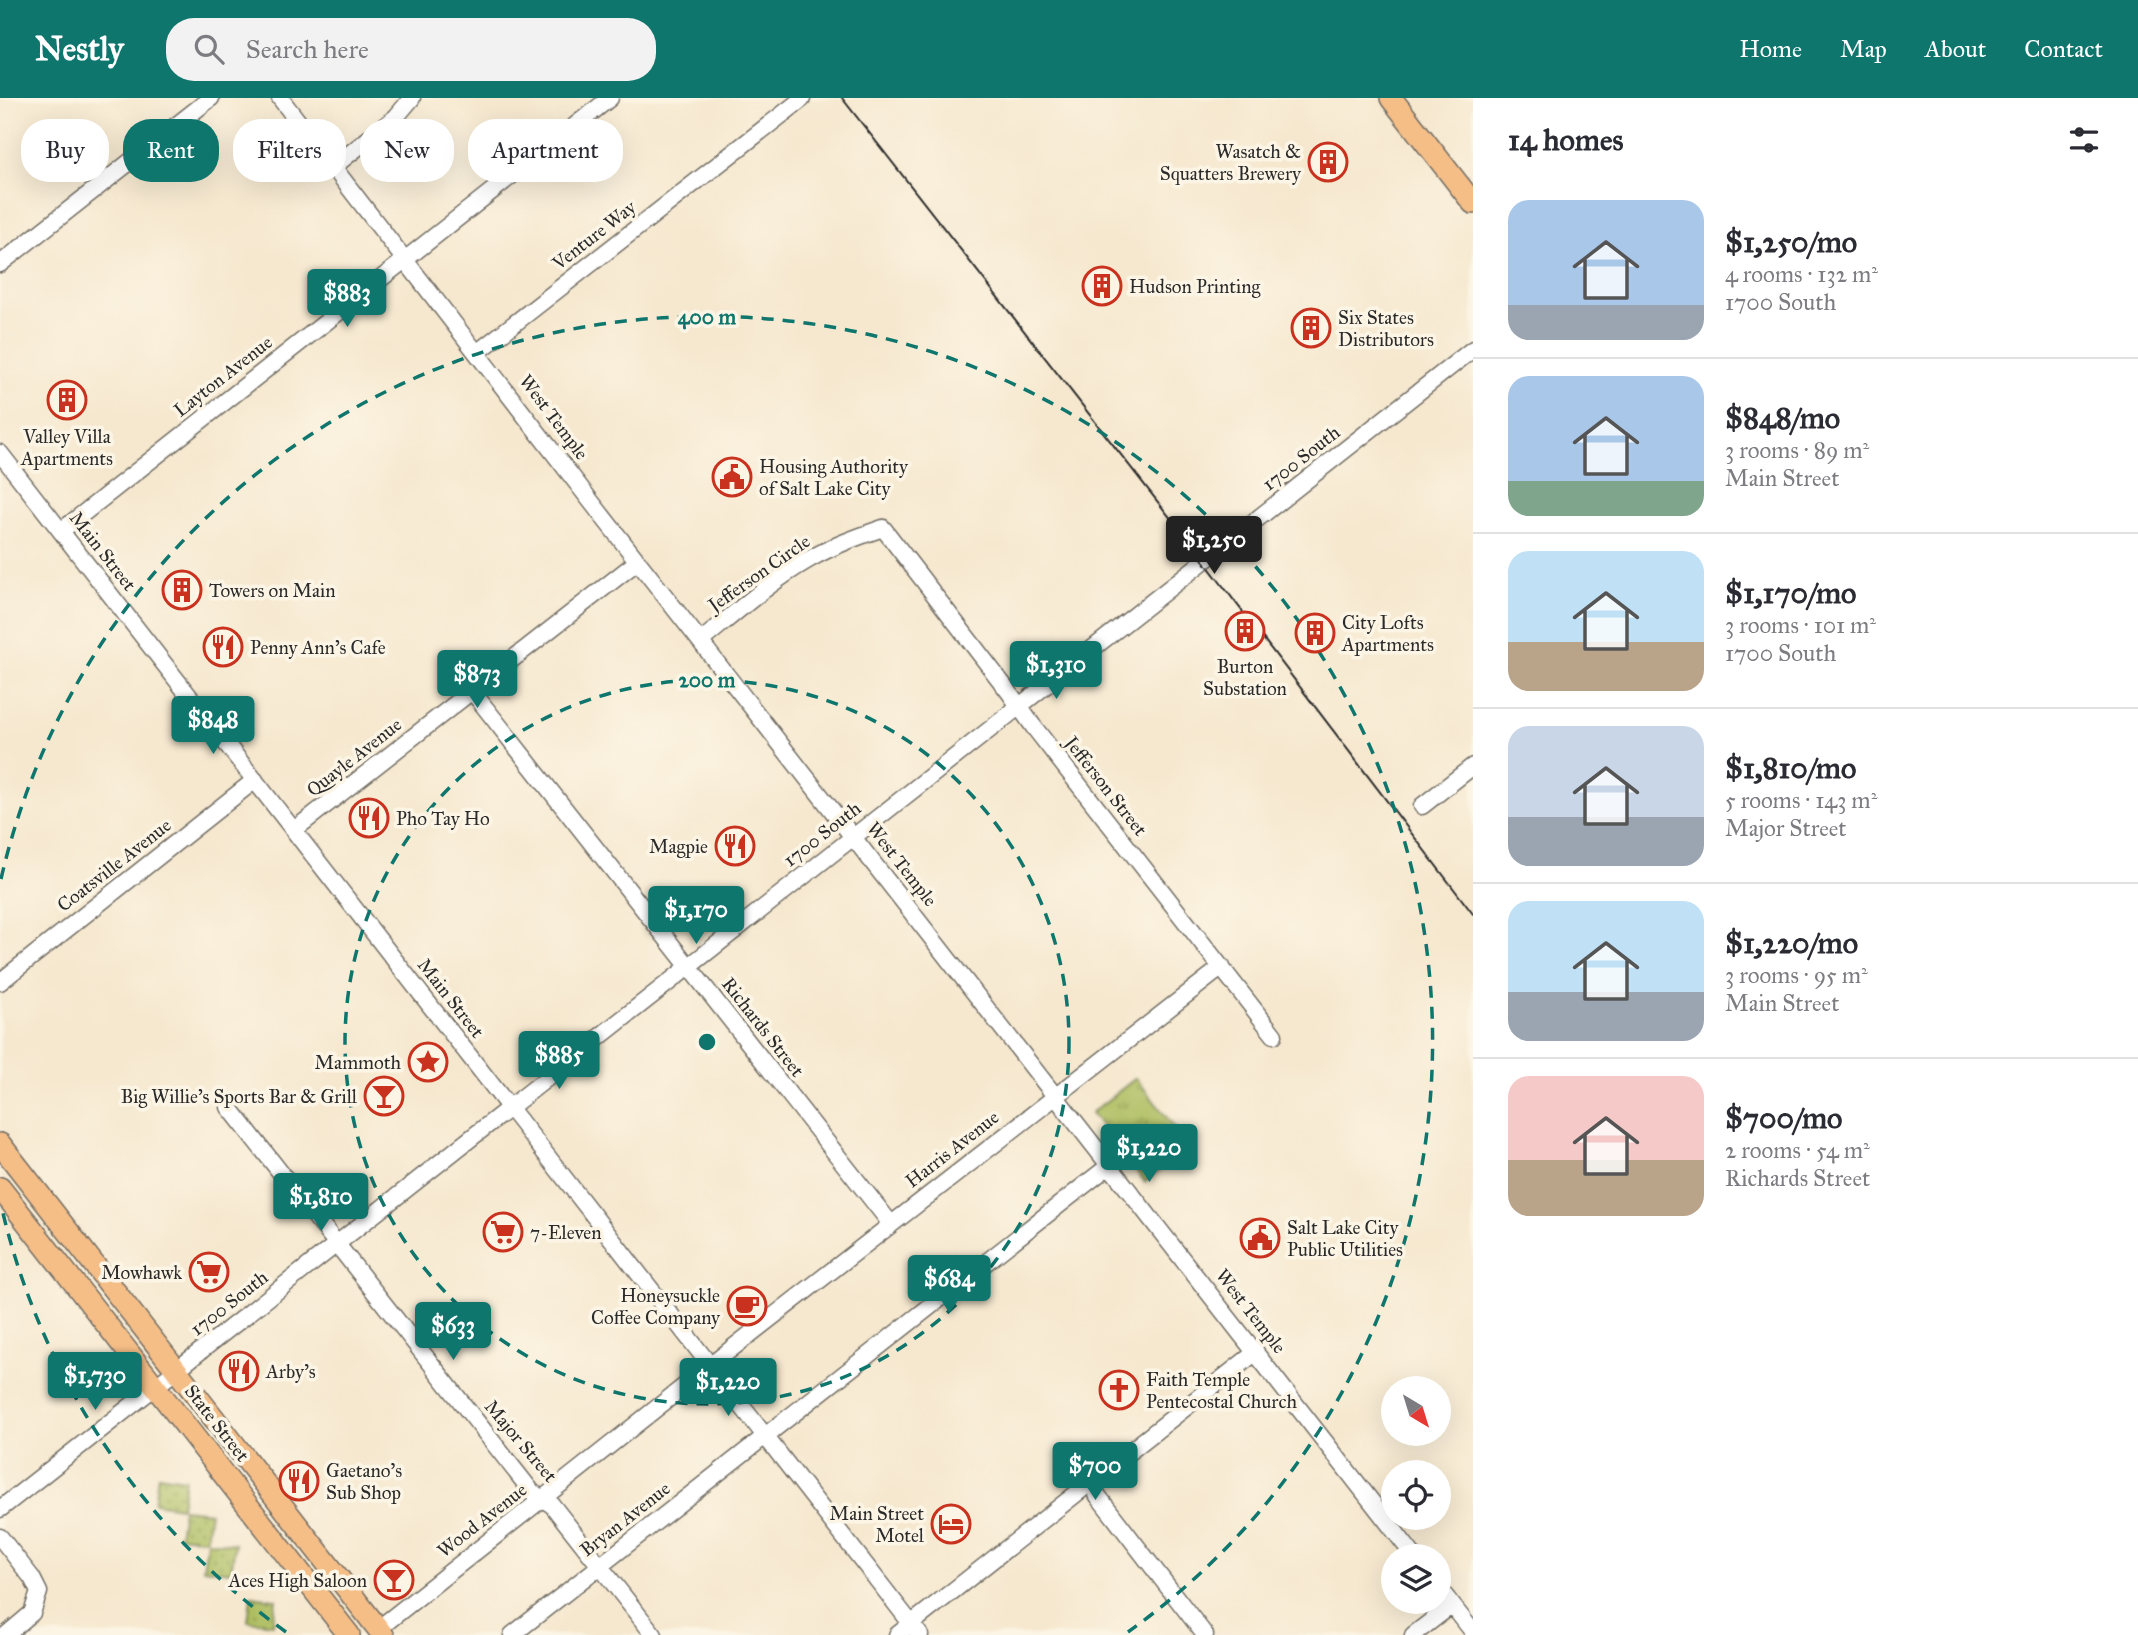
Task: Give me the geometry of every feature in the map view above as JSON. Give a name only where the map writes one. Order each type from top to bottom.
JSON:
[{"type":"main road","points":[[1391,98],[1473,203]]},
{"type":"main road","name":"State Street","points":[[0,1144],[381,1632]]},
{"type":"main road","name":"State Street","points":[[0,1188],[349,1635]]},
{"type":"street","points":[[0,264],[211,98]]},
{"type":"street","name":"West Temple","points":[[280,98],[296,119]]},
{"type":"street","points":[[346,157],[396,117],[412,98]]},
{"type":"street","name":"Layton Avenue","points":[[61,531],[610,98]]},
{"type":"street","name":"Venture Way","points":[[478,352],[802,99]]},
{"type":"street","name":"West Temple","points":[[344,182],[1405,1544]]},
{"type":"street","name":"1700 South","points":[[0,1509],[1473,349]]},
{"type":"street","name":"Main Street","points":[[0,453],[916,1629]]},
{"type":"street","name":"Jefferson Street","points":[[883,528],[1274,1035]]},
{"type":"street","name":"Jefferson Circle","points":[[701,641],[778,579],[841,544],[883,528]]},
{"type":"street","name":"Quayle Avenue","points":[[294,830],[638,561]]},
{"type":"street","name":"Richards Street","points":[[472,691],[891,1224]]},
{"type":"street","points":[[1422,806],[1473,766]]},
{"type":"street","name":"Coatsville Avenue","points":[[0,982],[255,780]]},
{"type":"street","name":"Harris Avenue","points":[[711,1366],[1222,967]]},
{"type":"street","name":"Major Street","points":[[229,1107],[532,1492],[552,1505],[654,1635]]},
{"type":"street","name":"Bryan Avenue","points":[[512,1635],[1110,1165]]},
{"type":"street","points":[[897,1635],[916,1629],[1091,1483],[1256,1352]]},
{"type":"street","name":"Wood Avenue","points":[[381,1632],[542,1499],[711,1366]]},
{"type":"street","points":[[1091,1483],[1098,1496],[1205,1635]]},
{"type":"street","points":[[0,1538],[37,1586],[38,1601],[28,1618],[6,1635]]},
{"type":"street","points":[[1413,1635],[1452,1605],[1473,1632]]},
{"type":"green space","points":[[1136,1078],[1190,1147],[1145,1182],[1091,1113]]},
{"type":"green space","points":[[158,1475],[185,1479],[181,1507],[154,1503]]},
{"type":"green space","points":[[183,1509],[210,1512],[206,1539],[179,1536]]},
{"type":"green space","points":[[207,1541],[235,1544],[231,1572],[203,1568]]},
{"type":"green space","points":[[251,1596],[276,1599],[273,1624],[248,1621]]},
{"type":"tram line","points":[[842,98],[1204,561],[1473,914]]},
{"type":"place","name":"Wasatch & Squatters Brewery","points":[[1328,162]]},
{"type":"place","name":"Hudson Printing","points":[[1102,286]]},
{"type":"place","name":"Six States Distributors","points":[[1311,328]]},
{"type":"place","name":"Valley Villa Apartments","points":[[67,400]]},
{"type":"place","name":"Housing Authority of Salt Lake City","points":[[732,477]]},
{"type":"place","name":"Towers on Main","points":[[182,590]]},
{"type":"place","name":"Burton Substation","points":[[1245,631]]},
{"type":"place","name":"City Lofts Apartments","points":[[1315,633]]},
{"type":"place","name":"Penny Ann's Cafe","points":[[223,647]]},
{"type":"place","name":"Pho Tay Ho","points":[[369,818]]},
{"type":"place","name":"Magpie","points":[[735,846]]},
{"type":"place","name":"Mammoth","points":[[428,1062]]},
{"type":"place","name":"Big Willie's Sports Bar & Grill","points":[[384,1096]]},
{"type":"place","name":"7-Eleven","points":[[503,1232]]},
{"type":"place","name":"Salt Lake City Public Utilities","points":[[1260,1238]]},
{"type":"place","name":"Mowhawk","points":[[209,1272]]},
{"type":"place","name":"Honeysuckle Coffee Company","points":[[747,1306]]},
{"type":"place","name":"Arby's","points":[[239,1371]]},
{"type":"place","name":"Faith Temple Pentecostal Church","points":[[1119,1390]]},
{"type":"place","name":"Gaetano's Sub Shop","points":[[299,1481]]},
{"type":"place","name":"Main Street Motel","points":[[951,1524]]},
{"type":"place","name":"Aces High Saloon","points":[[394,1580]]}]
